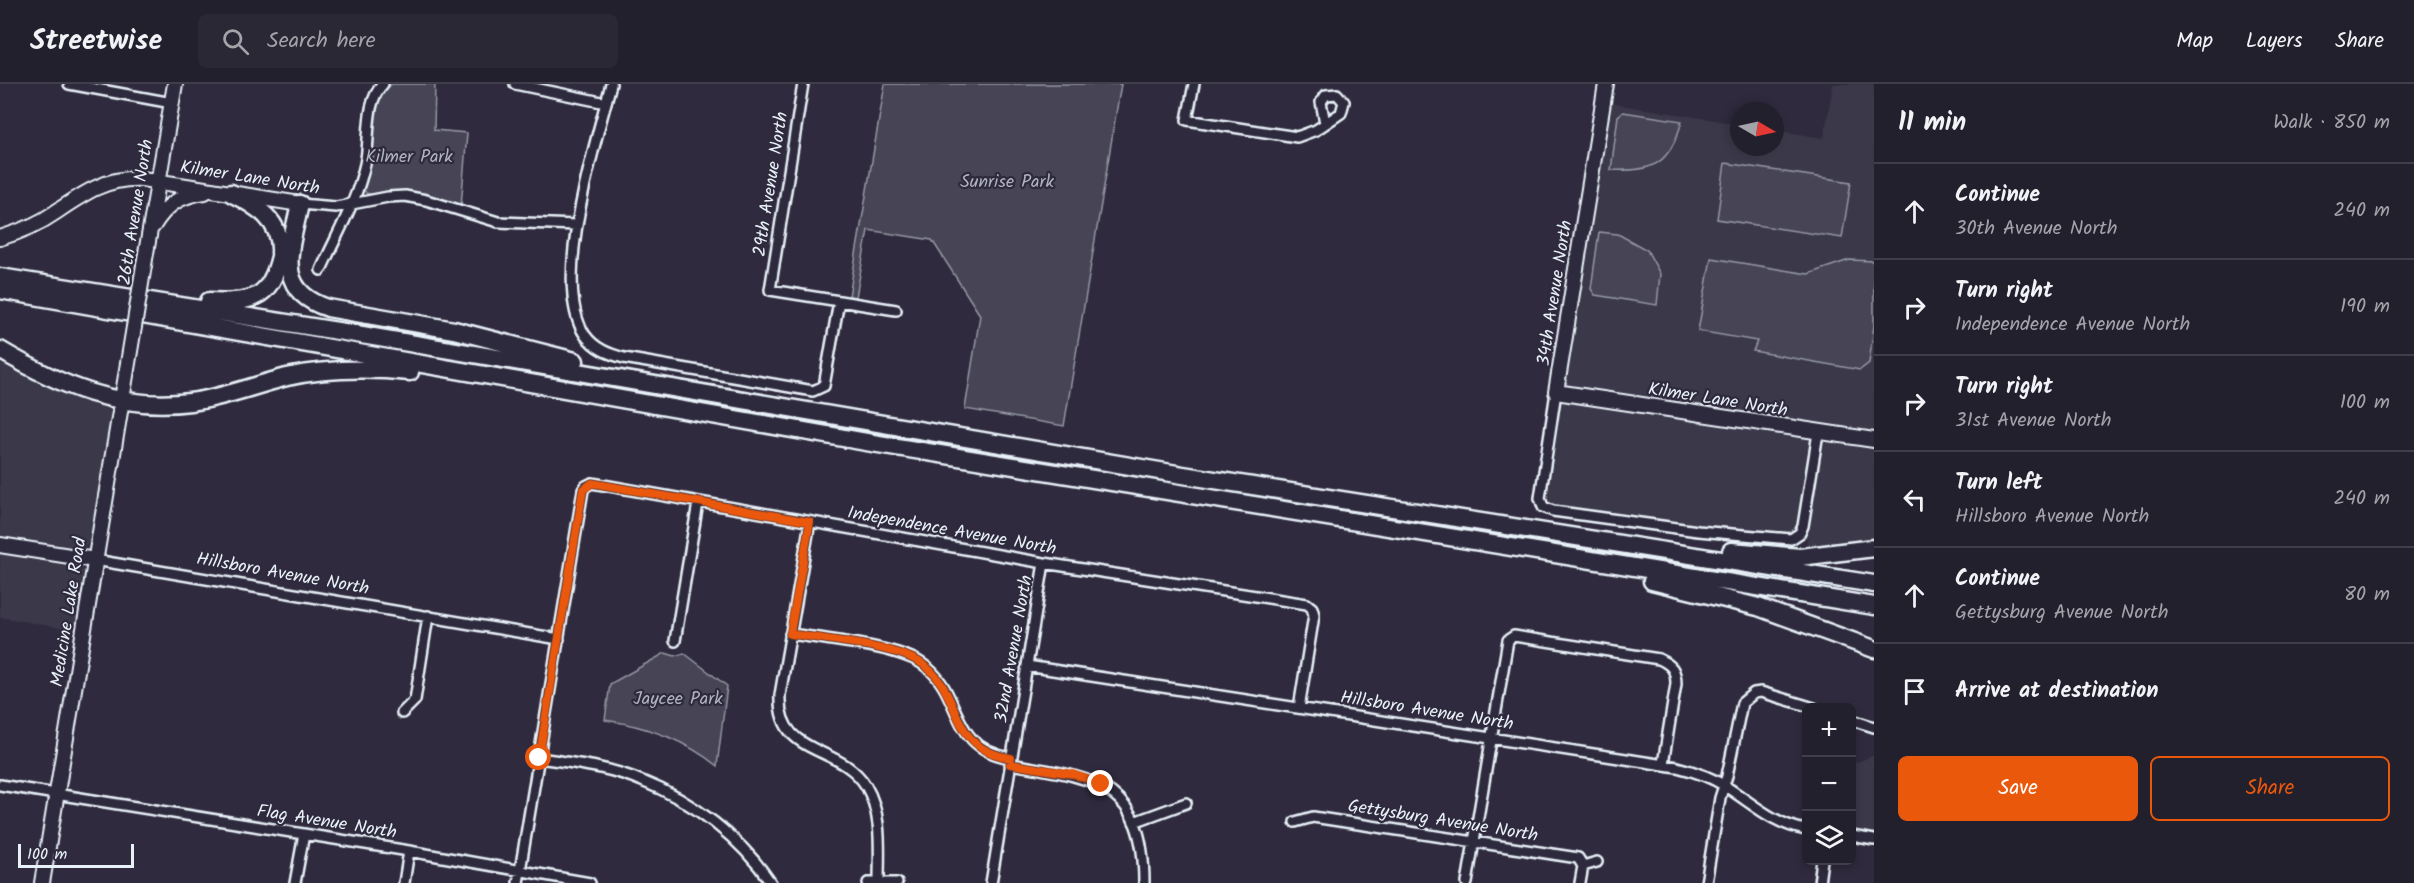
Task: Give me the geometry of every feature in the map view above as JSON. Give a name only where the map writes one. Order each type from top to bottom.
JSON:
[{"type":"highway","points":[[224,192],[260,209],[267,216],[280,239],[280,253]]},
{"type":"highway","points":[[104,293],[231,302],[253,298],[270,284],[276,274],[295,203]]},
{"type":"highway","points":[[295,203],[290,269],[292,282],[301,295],[313,303],[328,308],[454,330],[612,370],[644,383]]},
{"type":"highway","points":[[0,277],[644,383],[1182,476],[1874,584]]},
{"type":"highway","points":[[0,290],[1172,494],[1874,606]]},
{"type":"highway","points":[[0,350],[70,387],[121,401],[159,404],[192,402],[298,375],[344,369],[404,372],[536,385]]},
{"type":"highway","points":[[1598,540],[1800,557],[1874,548]]},
{"type":"highway","points":[[1544,552],[1758,607],[1874,649]]},
{"type":"street","points":[[69,84],[172,103]]},
{"type":"street","name":"26th Avenue North","points":[[131,346],[175,84]]},
{"type":"street","points":[[321,270],[352,204],[366,161],[372,102],[376,92],[383,84]]},
{"type":"street","points":[[515,84],[606,103]]},
{"type":"street","points":[[611,84],[576,225],[572,284],[580,325],[595,345],[603,351],[624,358],[813,392],[824,386],[838,300],[896,310]]},
{"type":"street","name":"29th Avenue North","points":[[803,84],[770,290],[838,300]]},
{"type":"street","points":[[1194,84],[1187,120],[1297,137],[1316,130],[1325,123]]},
{"type":"street","name":"34th Avenue North","points":[[1605,84],[1540,498],[1544,507],[1553,511],[1721,534],[1786,540],[1796,537],[1803,526],[1818,433]]},
{"type":"street","name":"Kilmer Lane North","points":[[0,237],[33,225],[103,183],[132,178],[324,207],[388,196],[405,196],[426,200],[498,222],[576,225]]},
{"type":"street","points":[[149,233],[162,211],[175,201],[193,194],[224,192]]},
{"type":"street","name":"Medicine Lake Road","points":[[42,883],[131,346]]},
{"type":"street","name":"Kilmer Lane North","points":[[1556,392],[1874,440]]},
{"type":"street","name":"Independence Avenue North","points":[[559,639],[583,490],[592,483],[1044,563],[1307,604],[1312,608],[1313,625],[1299,708]]},
{"type":"street","points":[[675,641],[698,503]]},
{"type":"street","points":[[810,522],[780,695],[781,718],[795,738],[844,764],[866,786],[878,817],[879,882]]},
{"type":"street","name":"Hillsboro Avenue North","points":[[0,544],[559,639]]},
{"type":"street","name":"32nd Avenue North","points":[[991,883],[1044,563]]},
{"type":"street","points":[[402,713],[415,700],[428,616]]},
{"type":"street","points":[[790,634],[892,651],[920,662],[939,680],[970,739],[989,753],[1011,761],[1072,774],[1101,784],[1123,804],[1134,822],[1140,842],[1144,883]]},
{"type":"street","points":[[1467,883],[1508,640],[1514,636],[1659,659],[1672,666],[1676,676],[1663,764]]},
{"type":"street","points":[[518,883],[559,639]]},
{"type":"street","name":"Hillsboro Avenue North","points":[[1027,666],[1663,764],[1689,770],[1724,785],[1775,820],[1802,829]]},
{"type":"street","points":[[1706,883],[1720,798],[1739,710],[1747,697],[1761,692],[1802,704]]},
{"type":"street","points":[[1856,722],[1874,727]]},
{"type":"street","points":[[539,758],[612,771],[642,780],[670,794],[722,829],[745,850],[771,883]]},
{"type":"street","name":"Flag Avenue North","points":[[0,785],[409,851],[590,883]]},
{"type":"street","points":[[1134,822],[1186,803]]},
{"type":"street","name":"Gettysburg Avenue North","points":[[1295,822],[1313,817],[1578,858],[1583,866]]},
{"type":"street","points":[[295,883],[304,834]]},
{"type":"street","points":[[1856,837],[1874,840]]},
{"type":"street","points":[[404,883],[409,851]]},
{"type":"street","points":[[1580,883],[1583,866],[1597,862]]},
{"type":"street","points":[[1819,883],[1821,865]]},
{"type":"street","points":[[868,883],[897,883]]},
{"type":"shaded area","points":[[1833,84],[1874,84],[1874,435],[1569,387],[1565,384],[1609,103],[1730,123],[1730,156],[1784,156],[1784,131],[1824,138]]},
{"type":"shaded area","points":[[0,354],[43,383],[107,403],[111,414],[101,480],[90,542],[84,548],[78,550],[0,540]]},
{"type":"shaded area","points":[[1566,400],[1807,436],[1810,442],[1798,526],[1795,531],[1783,534],[1551,506],[1547,500],[1561,403]]},
{"type":"shaded area","points":[[1828,441],[1874,448],[1874,545],[1805,553],[1821,446]]},
{"type":"shaded area","points":[[0,551],[75,562],[82,566],[85,575],[76,631],[0,617]]},
{"type":"shaded area","points":[[1874,755],[1874,834],[1856,831],[1856,762]]},
{"type":"green space","name":"Kilmer Park","points":[[392,84],[435,84],[434,130],[467,133],[461,206],[414,192],[376,195],[366,193],[364,189],[371,158],[377,102],[381,93]]},
{"type":"green space","name":"Sunrise Park","points":[[885,84],[1121,84],[1064,426],[965,409],[980,315],[932,240],[868,230],[856,297],[849,296]]},
{"type":"green space","points":[[1623,112],[1682,121],[1666,156],[1649,167],[1611,170],[1618,116]]},
{"type":"green space","points":[[1725,163],[1851,182],[1842,238],[1717,219]]},
{"type":"green space","points":[[1599,232],[1618,234],[1647,250],[1660,274],[1657,305],[1595,295],[1591,289]]},
{"type":"green space","points":[[1711,258],[1808,274],[1849,260],[1874,261],[1874,325],[1869,363],[1860,370],[1753,351],[1757,341],[1698,331]]},
{"type":"green space","name":"Jaycee Park","points":[[665,653],[675,656],[684,653],[727,686],[717,766],[691,748],[664,735],[605,720],[610,684]]},
{"type":"route","points":[[539,758],[583,490],[592,483],[810,522],[790,634],[892,651],[920,662],[939,680],[963,728],[979,747],[1000,757],[1011,758],[1010,764],[1072,774],[1101,784]]}]
